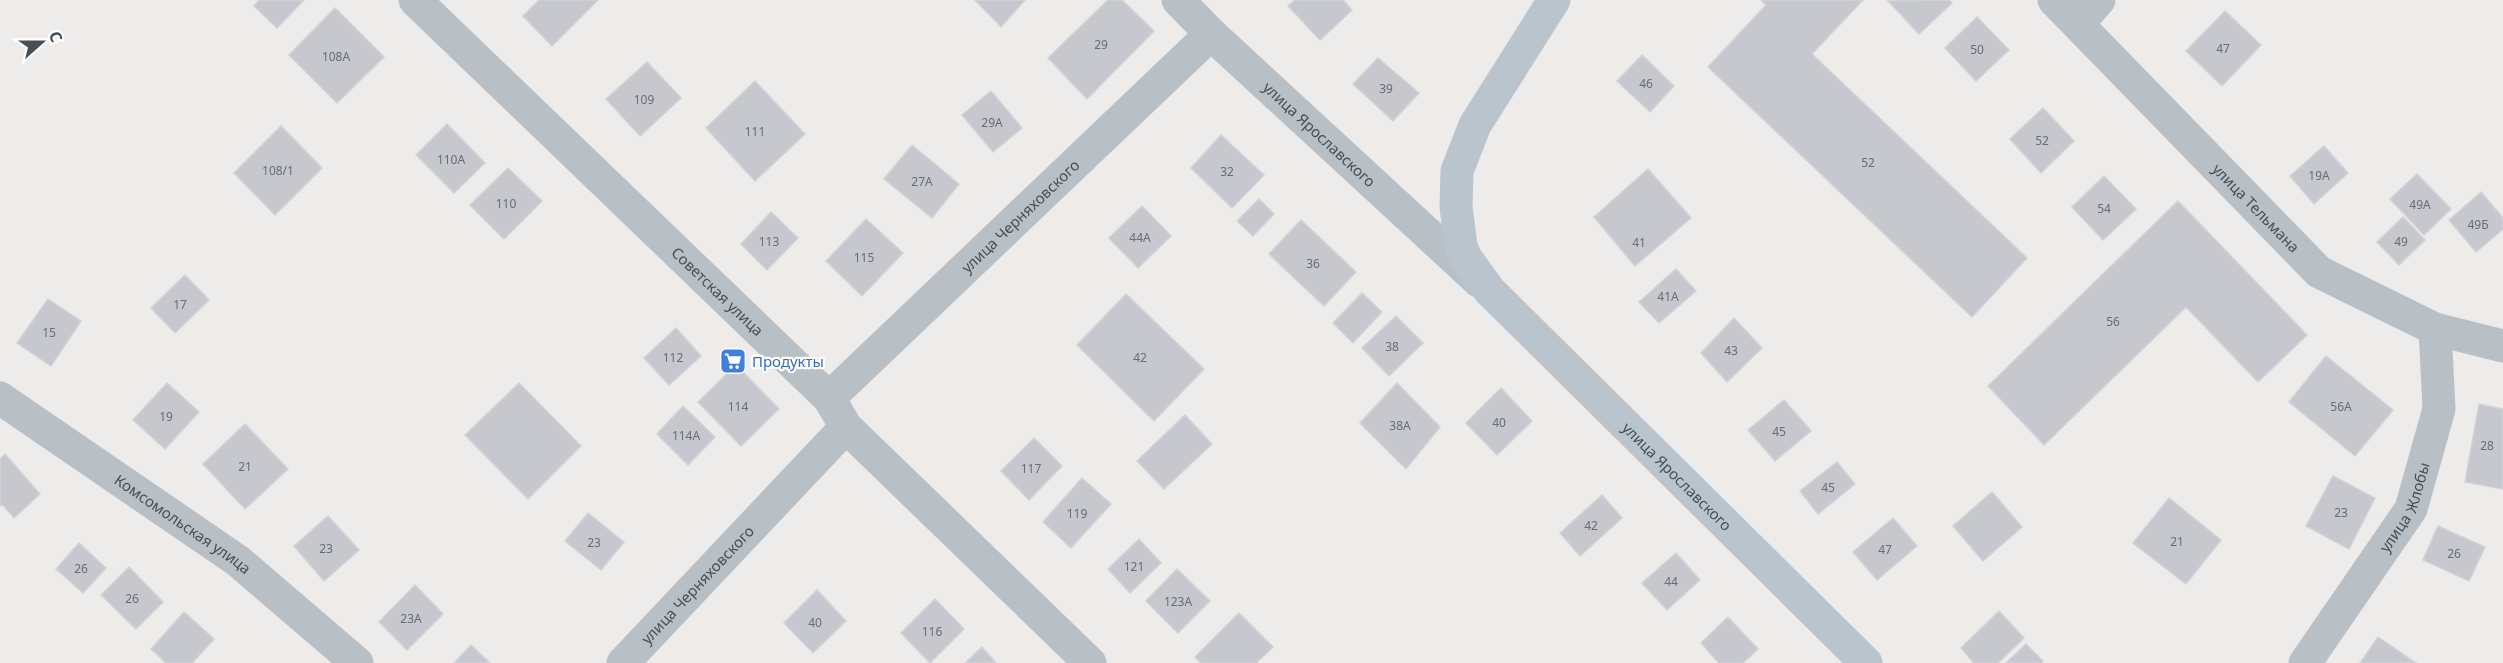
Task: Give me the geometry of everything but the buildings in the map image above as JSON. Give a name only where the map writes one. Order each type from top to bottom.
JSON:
[{"type":"street","name":"Советская улица","points":[[416,0],[829,398],[846,427],[1090,663]]},
{"type":"street","name":"улица Ярославского","points":[[1178,0],[1211,34],[1489,290],[1866,663]]},
{"type":"street","name":"улица Ярославского","points":[[1489,290],[1466,258],[1461,246],[1456,207],[1457,171],[1475,125],[1554,0]]},
{"type":"street","name":"улица Тельмана","points":[[2054,0],[2089,12],[2319,272],[2435,330],[2503,346]]},
{"type":"street","name":"улица Черняховского","points":[[829,398],[1211,34]]},
{"type":"street","name":"улица Жлобы","points":[[2305,663],[2411,509],[2439,409],[2435,330]]},
{"type":"street","name":"Комсомольская улица","points":[[0,398],[238,561],[357,663]]},
{"type":"street","name":"улица Черняховского","points":[[623,663],[846,427]]},
{"type":"place","name":"Продукты","points":[[733,361]]}]
